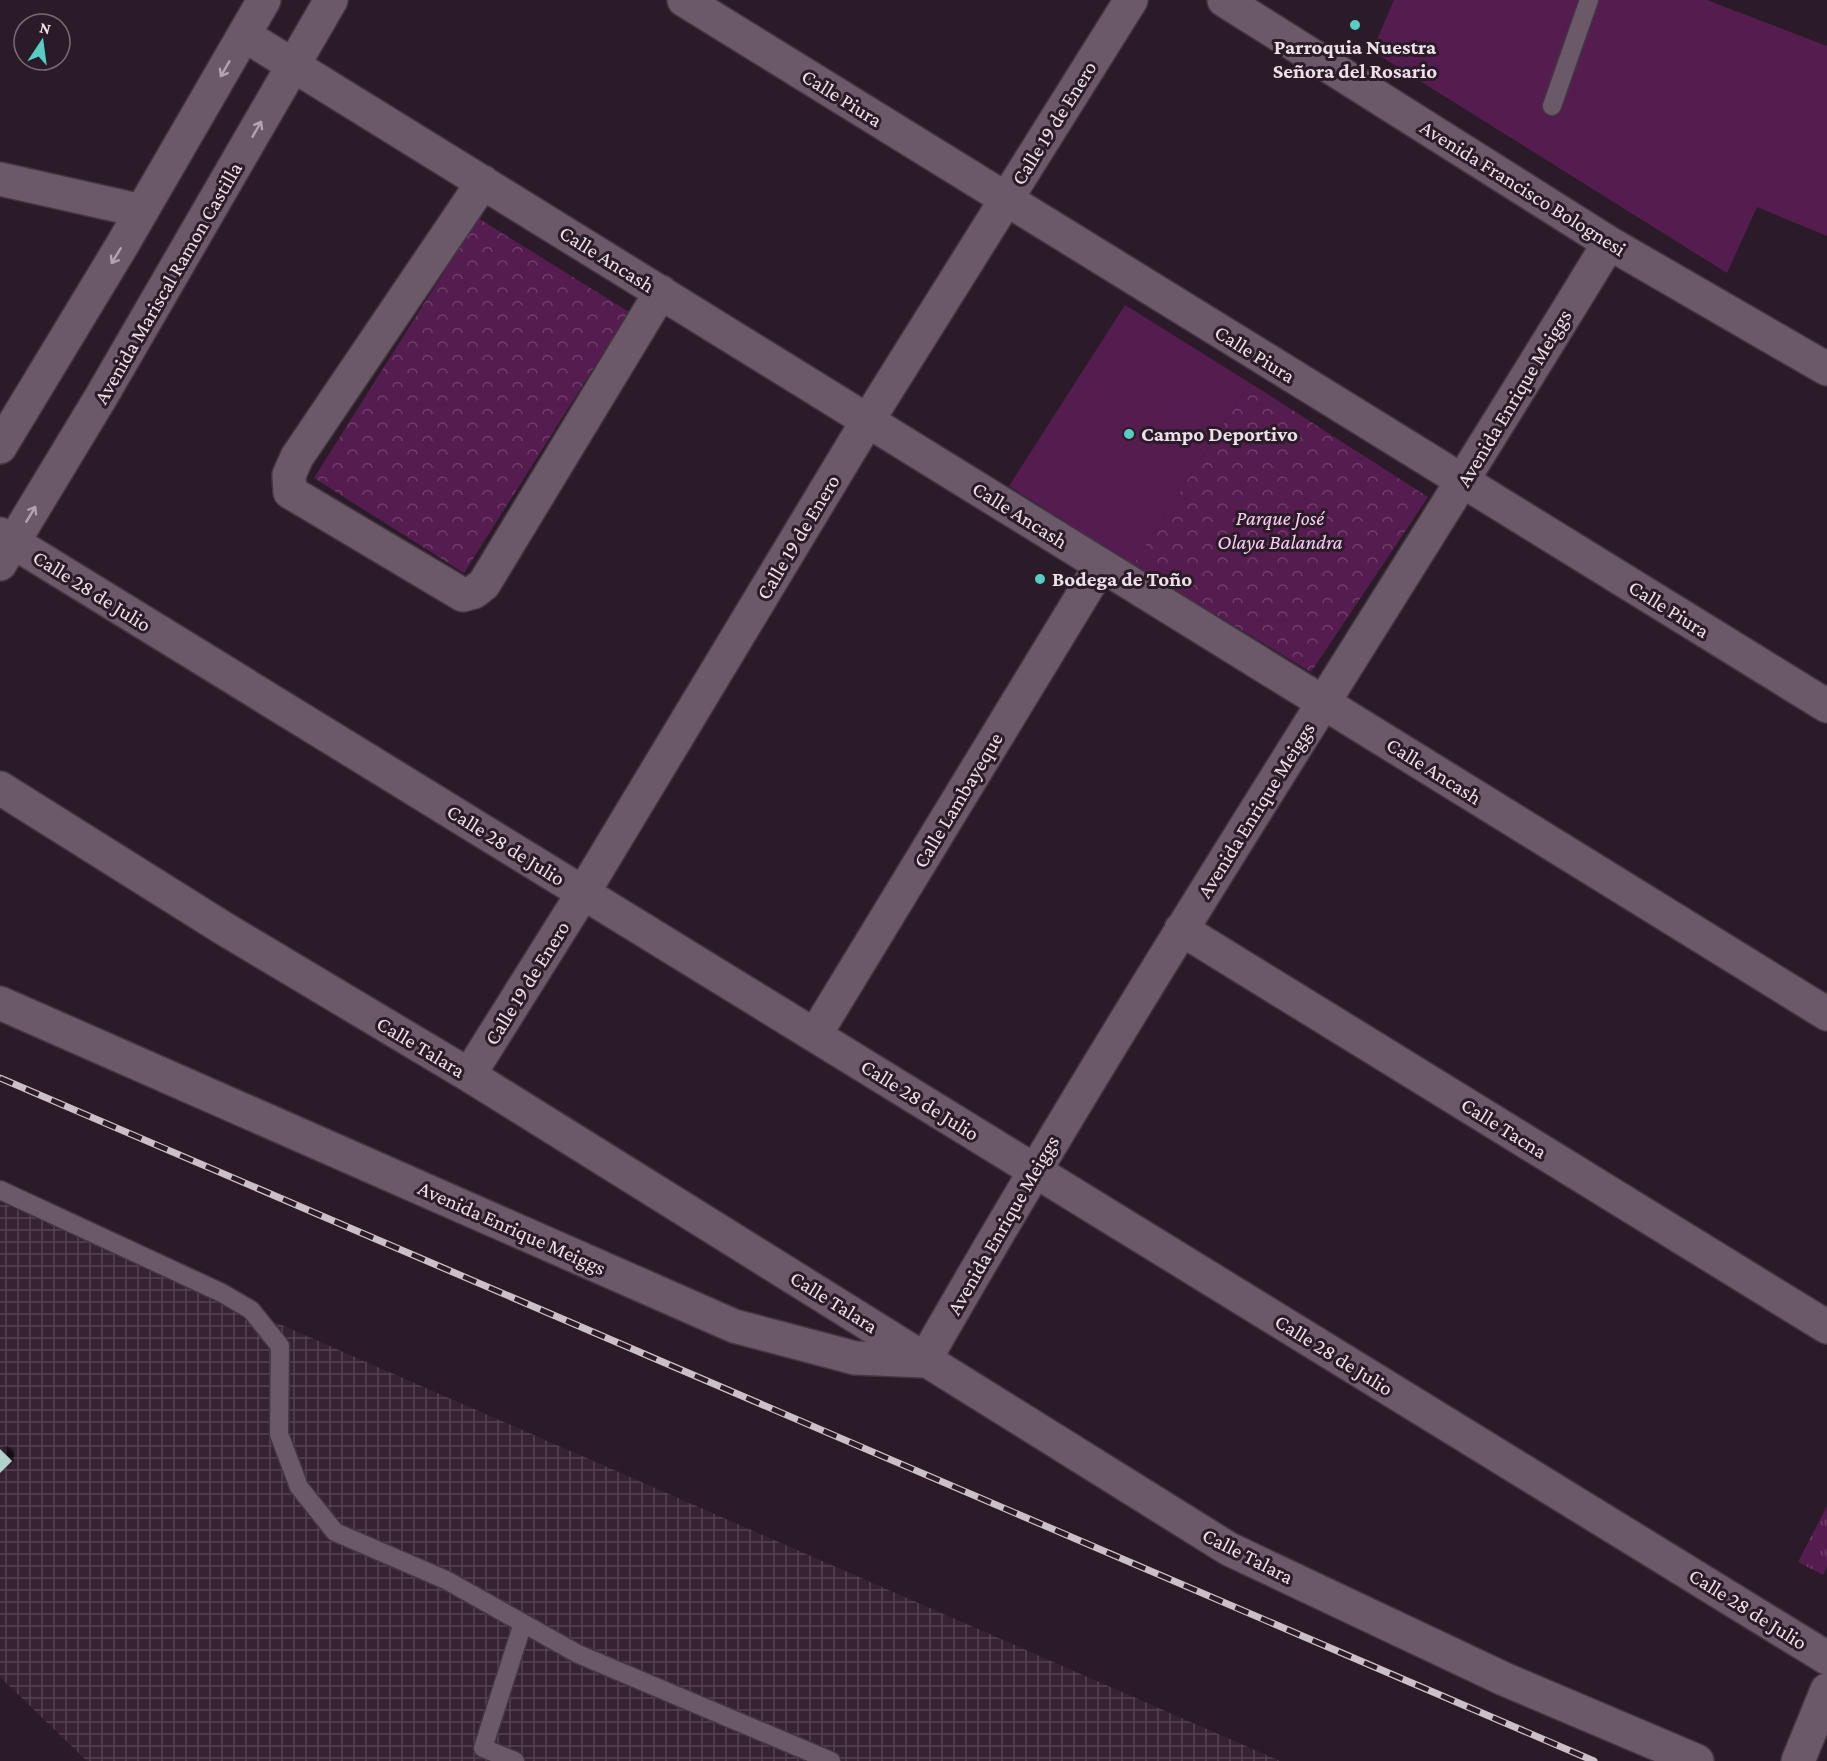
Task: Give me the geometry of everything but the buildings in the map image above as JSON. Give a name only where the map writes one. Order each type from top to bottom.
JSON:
[{"type":"street","points":[[0,447],[264,0]]},
{"type":"street","name":"Avenida Mariscal Ramon Castilla","points":[[5,547],[101,397],[331,0]]},
{"type":"street","name":"Calle Piura","points":[[684,0],[1005,201],[1827,706]]},
{"type":"street","name":"Calle 19 de Enero","points":[[469,1075],[583,892],[868,420],[1131,0]]},
{"type":"street","name":"Avenida Francisco Bolognesi","points":[[1224,0],[1609,243],[1827,369]]},
{"type":"street","name":"Calle Ancash","points":[[244,35],[1827,1014]]},
{"type":"street","points":[[0,179],[142,210]]},
{"type":"street","points":[[483,182],[297,457],[289,475],[290,492],[463,595],[474,592],[484,584],[661,292]]},
{"type":"street","name":"Avenida Enrique Meiggs","points":[[0,1003],[734,1326],[855,1358],[924,1361],[1034,1170],[1181,929],[1463,482],[1609,243]]},
{"type":"street","name":"Calle 28 de Julio","points":[[5,547],[583,892],[1827,1658]]},
{"type":"street","name":"Calle Lambayeque","points":[[814,1035],[1101,565]]},
{"type":"street","name":"Calle Talara","points":[[0,788],[223,928],[469,1075],[864,1320],[924,1361],[1229,1549],[1504,1679],[1698,1761]]},
{"type":"street","name":"Calle Tacna","points":[[1181,929],[1827,1327]]},
{"type":"street","points":[[1798,1761],[1827,1690]]},
{"type":"lane","points":[[1552,106],[1588,0]]},
{"type":"lane","points":[[0,1190],[222,1293],[251,1310],[280,1346],[279,1434],[299,1487],[335,1532],[446,1580],[578,1654],[831,1761]]},
{"type":"lane","points":[[515,1761],[482,1754],[522,1623]]},
{"type":"shaded area","points":[[0,1202],[1280,1761],[87,1761],[0,1677]]},
{"type":"green space","points":[[1394,0],[1707,0],[1827,46],[1827,236],[1757,207],[1727,273],[1372,51]]},
{"type":"green space","points":[[478,218],[629,312],[464,573],[314,478]]},
{"type":"green space","name":"Campo Deportivo","points":[[1125,305],[1250,383],[1133,565],[1009,486]]},
{"type":"green space","name":"Parque José Olaya Balandra","points":[[1250,383],[1428,497],[1311,672],[1133,565]]},
{"type":"green space","points":[[1827,1506],[1827,1567],[1823,1575],[1798,1562]]},
{"type":"railway","points":[[0,1078],[1594,1761]]},
{"type":"place","name":"Parroquia Nuestra Señora del Rosario","points":[[1355,25]]},
{"type":"place","name":"Campo Deportivo","points":[[1129,434]]},
{"type":"place","name":"Bodega de Toño","points":[[1040,579]]}]
